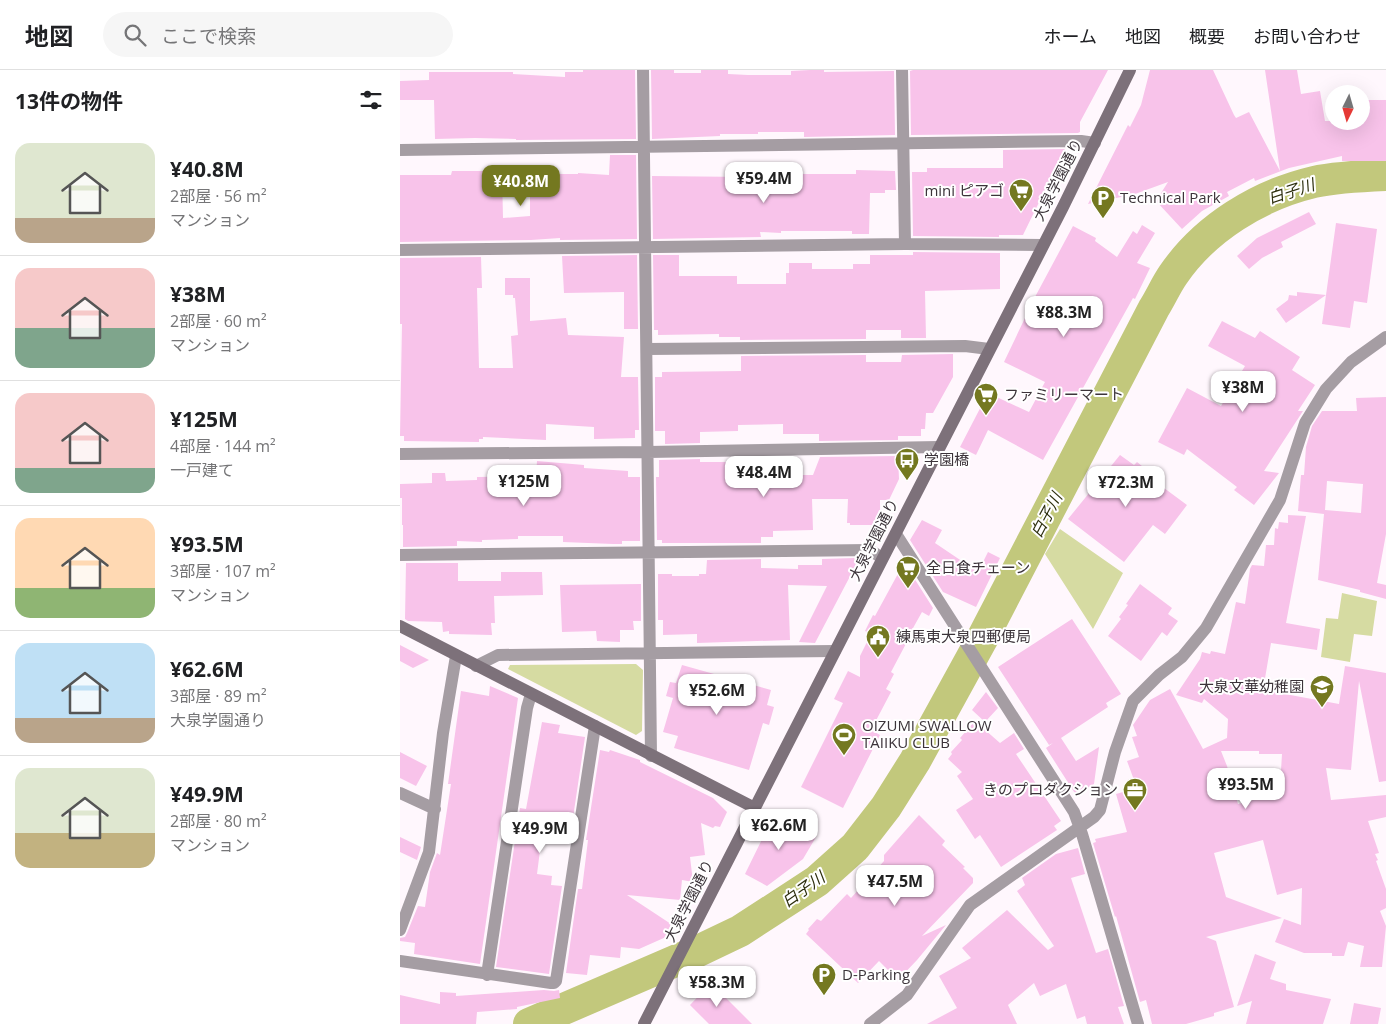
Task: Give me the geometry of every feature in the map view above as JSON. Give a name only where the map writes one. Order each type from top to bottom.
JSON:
[{"type":"street","points":[[644,70],[651,756]]},
{"type":"street","points":[[902,70],[905,244]]},
{"type":"street","name":"大泉学園通り","points":[[644,1024],[896,534],[1095,143],[1130,70]]},
{"type":"street","points":[[400,150],[903,142],[1081,141],[1095,143]]},
{"type":"street","points":[[400,250],[905,244],[1043,245]]},
{"type":"street","points":[[870,1024],[906,995],[970,905],[1094,817],[1100,810],[1115,752],[1133,700],[1182,657],[1206,628],[1280,500],[1305,423],[1326,389],[1341,372],[1386,337]]},
{"type":"street","points":[[647,349],[965,346],[989,348]]},
{"type":"street","points":[[400,454],[939,447]]},
{"type":"street","points":[[896,534],[1074,812],[1138,1024]]},
{"type":"street","points":[[400,555],[870,550],[882,558]]},
{"type":"street","points":[[400,626],[755,808]]},
{"type":"street","points":[[476,666],[498,655],[835,651]]},
{"type":"street","points":[[400,930],[429,852],[443,733],[456,656]]},
{"type":"street","points":[[487,975],[527,708],[531,694]]},
{"type":"street","points":[[400,961],[487,975],[554,983],[556,980],[595,726]]},
{"type":"street","points":[[400,793],[435,809]]},
{"type":"green space","points":[[1060,529],[1123,573],[1093,629],[1045,554]]},
{"type":"green space","points":[[1342,593],[1377,601],[1372,636],[1354,634],[1350,662],[1321,657],[1326,618],[1338,619]]},
{"type":"green space","points":[[636,664],[643,670],[642,731],[636,735],[508,669],[510,665]]},
{"type":"building","points":[[583,70],[635,70],[636,139],[435,139],[434,100],[400,100],[400,81],[429,80],[429,72],[513,72],[513,74],[565,77],[565,72],[583,72]]},
{"type":"building","points":[[651,70],[674,70],[674,73],[701,73],[701,70],[728,70],[728,74],[748,75],[791,75],[791,71],[810,70],[824,70],[824,72],[894,71],[895,135],[804,137],[804,132],[758,132],[758,134],[720,134],[720,136],[652,139]]},
{"type":"building","points":[[1108,70],[1080,122],[1080,132],[1078,133],[911,135],[910,71]]},
{"type":"building","points":[[1150,70],[1213,70],[1234,115],[1236,118],[1249,112],[1280,171],[1265,70],[1297,70],[1301,94],[1320,91],[1325,130],[1370,130],[1370,100],[1386,100],[1386,161],[1342,161],[1342,156],[1289,168],[1255,181],[1254,178],[1227,192],[1229,196],[1202,211],[1182,229],[1156,201],[1168,182],[1135,194],[1088,204],[1128,125],[1130,127],[1141,105]]},
{"type":"building","points":[[1065,149],[1023,235],[999,235],[999,237],[913,236],[912,172],[927,172],[927,168],[1003,168],[1003,150]]},
{"type":"building","points":[[610,155],[636,155],[637,239],[560,240],[560,238],[400,242],[400,175],[451,175],[452,171],[484,171],[483,175],[502,175],[503,218],[530,216],[530,174],[578,173],[609,175]]},
{"type":"building","points":[[748,168],[769,168],[769,171],[776,171],[776,174],[856,174],[856,170],[895,171],[896,190],[885,190],[885,193],[870,193],[869,234],[852,234],[852,231],[781,231],[781,233],[760,232],[761,237],[653,239],[652,176],[748,177]]},
{"type":"building","points":[[1309,212],[1316,224],[1281,242],[1283,247],[1262,258],[1249,269],[1237,256],[1257,238]]},
{"type":"building","points":[[1336,223],[1377,229],[1367,303],[1354,301],[1350,328],[1322,324]]},
{"type":"building","points":[[1142,225],[1155,233],[1137,263],[1150,268],[1135,299],[1133,298],[1043,460],[988,430],[976,455],[960,447],[988,393],[1029,412],[1045,382],[1004,362],[1035,297],[1073,226],[1096,238],[1095,241],[1117,257],[1133,231],[1137,234]]},
{"type":"building","points":[[913,252],[1000,253],[1000,289],[925,291],[926,338],[901,338],[901,330],[866,330],[866,339],[740,340],[740,337],[719,337],[719,334],[658,335],[658,330],[654,330],[653,255],[679,255],[679,276],[737,276],[737,284],[786,284],[786,273],[789,273],[789,263],[812,263],[812,269],[853,269],[853,264],[870,264],[870,255],[913,255]]},
{"type":"building","points":[[637,255],[638,329],[624,329],[624,292],[564,293],[562,256]]},
{"type":"building","points":[[481,257],[482,288],[477,288],[479,368],[513,368],[511,336],[518,335],[515,298],[513,298],[513,295],[505,295],[505,278],[530,278],[530,321],[566,318],[568,335],[624,337],[621,377],[638,377],[639,430],[635,430],[635,438],[594,439],[594,427],[546,424],[546,440],[483,437],[483,439],[479,439],[479,442],[404,441],[404,436],[400,436],[402,324],[400,324],[400,258]]},
{"type":"building","points":[[1297,292],[1326,295],[1286,323],[1276,309],[1288,300],[1289,295],[1297,296]]},
{"type":"building","points":[[1222,321],[1255,338],[1260,331],[1300,357],[1292,370],[1315,385],[1298,411],[1303,411],[1264,471],[1279,473],[1254,505],[1234,490],[1237,487],[1187,449],[1184,455],[1158,442],[1187,388],[1221,406],[1245,366],[1208,346]]},
{"type":"building","points":[[953,354],[953,377],[933,413],[926,413],[925,429],[921,429],[921,436],[898,436],[898,440],[819,441],[819,434],[783,434],[783,424],[738,425],[738,431],[700,432],[700,443],[665,444],[665,431],[655,431],[655,377],[662,377],[662,372],[741,371],[741,356],[866,355],[866,362],[901,362],[902,355]]},
{"type":"building","points":[[1386,397],[1386,534],[1377,583],[1386,585],[1386,599],[1360,592],[1360,590],[1318,580],[1324,514],[1298,511],[1301,475],[1304,475],[1306,447],[1312,426],[1322,411],[1357,411],[1356,398]],"holes":[[[1327,481],[1363,484],[1361,513],[1325,510]]]},
{"type":"building","points":[[1120,455],[1134,465],[1137,462],[1164,488],[1187,505],[1165,534],[1153,525],[1124,562],[1068,519]]},
{"type":"building","points":[[898,456],[899,479],[889,500],[880,500],[880,519],[876,525],[850,525],[850,523],[847,523],[848,499],[812,499],[813,530],[773,531],[773,537],[761,537],[761,543],[662,543],[662,540],[657,540],[656,477],[659,477],[659,460],[700,459],[700,462],[728,462],[728,470],[758,470],[758,475],[813,475],[820,457]]},
{"type":"building","points":[[537,461],[584,465],[584,468],[628,471],[628,477],[640,477],[640,541],[622,541],[622,544],[563,542],[563,536],[518,536],[518,539],[482,540],[482,542],[457,541],[457,546],[403,547],[400,484],[432,483],[432,473],[445,473],[446,481],[477,480],[477,477],[536,476]]},
{"type":"building","points":[[1288,515],[1306,516],[1286,623],[1320,629],[1317,650],[1271,643],[1263,690],[1339,704],[1345,666],[1386,673],[1386,781],[1379,782],[1359,681],[1351,770],[1326,768],[1331,800],[1386,795],[1386,817],[1368,821],[1379,853],[1375,854],[1378,860],[1376,861],[1386,889],[1386,908],[1380,911],[1386,926],[1382,967],[1360,967],[1364,946],[1348,942],[1344,956],[1332,956],[1332,953],[1304,953],[1275,942],[1284,919],[1301,925],[1302,888],[1277,895],[1263,840],[1214,853],[1226,897],[1282,918],[1206,937],[1216,941],[1234,1007],[1214,1013],[1214,1016],[1186,1024],[1152,1024],[1146,1000],[1140,1002],[1093,843],[1096,842],[1095,839],[1127,832],[1116,794],[1137,788],[1127,761],[1139,757],[1132,737],[1137,736],[1133,725],[1150,700],[1170,689],[1203,749],[1227,738],[1228,719],[1204,699],[1202,703],[1176,695],[1200,659],[1202,652],[1210,654],[1211,651],[1225,654],[1236,602],[1245,604],[1250,569],[1252,565],[1264,566],[1266,545],[1274,545],[1275,528],[1278,529],[1279,522],[1288,523]],"holes":[[[1221,751],[1259,751],[1259,754],[1282,754],[1280,787],[1271,789],[1273,795],[1238,804]]]},
{"type":"building","points":[[922,520],[942,530],[935,543],[978,572],[988,552],[1000,558],[976,607],[943,592],[910,540]]},
{"type":"building","points":[[854,558],[857,563],[815,643],[799,642],[827,586],[788,585],[790,640],[697,643],[697,634],[663,635],[663,620],[658,620],[658,574],[699,576],[699,574],[706,574],[707,560],[761,559],[761,568],[798,569],[798,565],[822,565],[822,559]]},
{"type":"building","points":[[406,563],[458,563],[458,581],[501,581],[501,572],[542,572],[543,595],[494,596],[495,623],[491,623],[492,635],[449,634],[449,631],[443,632],[442,622],[408,621],[405,619]]},
{"type":"building","points":[[900,570],[914,578],[933,608],[929,616],[922,612],[891,672],[894,674],[886,689],[891,692],[871,730],[880,735],[843,808],[801,787],[843,703],[834,699],[848,671],[860,677],[860,656],[871,634],[865,631]]},
{"type":"building","points":[[641,584],[641,621],[633,621],[634,630],[620,630],[620,642],[597,641],[596,631],[562,632],[560,585]]},
{"type":"building","points":[[1140,584],[1172,608],[1168,614],[1178,621],[1167,636],[1162,632],[1141,661],[1108,636],[1121,619],[1119,617],[1128,605],[1126,604]]},
{"type":"building","points":[[1072,619],[1121,694],[1106,703],[1108,707],[1061,738],[1076,761],[1099,747],[1094,784],[1076,795],[1046,748],[1053,743],[1049,745],[998,667]]},
{"type":"building","points":[[400,645],[429,660],[413,668],[400,661]]},
{"type":"building","points":[[682,665],[771,690],[767,705],[774,707],[769,725],[763,723],[749,770],[674,748],[678,736],[663,732],[673,698],[666,696],[670,682],[676,683]]},
{"type":"building","points":[[490,686],[518,698],[480,964],[414,954],[415,943],[400,941],[400,938],[405,937],[418,906],[425,907],[430,872],[437,853],[440,855],[451,784],[448,784],[461,691],[489,696]]},
{"type":"building","points":[[986,692],[998,708],[985,722],[972,710]]},
{"type":"building","points":[[975,721],[1000,743],[1014,733],[1024,749],[1016,754],[1061,821],[1054,826],[1057,830],[1001,867],[980,835],[975,839],[956,810],[973,799],[957,776],[962,772],[948,759],[952,754],[951,752],[962,740],[960,738]]},
{"type":"building","points":[[542,722],[560,725],[558,733],[585,737],[570,838],[542,835],[537,874],[552,876],[551,885],[562,886],[549,974],[496,967],[520,808],[526,809]]},
{"type":"building","points":[[600,750],[609,752],[610,750],[640,760],[640,762],[713,798],[727,812],[720,827],[715,826],[713,828],[701,823],[705,855],[690,857],[693,882],[682,880],[680,900],[627,895],[671,924],[666,937],[639,949],[621,947],[620,958],[590,955],[587,975],[566,973],[578,889],[582,889],[588,840],[586,840]]},
{"type":"building","points":[[400,752],[427,766],[416,786],[400,778]]},
{"type":"building","points":[[774,815],[816,837],[803,859],[767,886],[745,874]]},
{"type":"building","points":[[919,815],[945,841],[942,845],[965,867],[963,868],[973,878],[973,883],[922,936],[946,925],[898,980],[879,961],[858,983],[806,934],[817,919],[821,921],[847,894],[851,898],[884,861],[884,855]]},
{"type":"building","points":[[400,837],[421,847],[417,860],[400,852]]},
{"type":"building","points":[[1078,848],[1085,874],[1071,878],[1096,953],[1108,949],[1124,1006],[1118,1007],[1124,1024],[1087,1024],[1085,1016],[1077,1019],[1066,984],[1040,996],[1034,983],[1008,1005],[1017,1024],[927,1024],[957,1008],[939,976],[971,958],[962,948],[1007,910],[1048,950],[1054,946],[1017,891],[1025,885],[1022,878],[1056,854]]},
{"type":"building","points":[[1255,954],[1276,962],[1270,979],[1286,984],[1286,990],[1331,999],[1323,1024],[1246,1024],[1252,1001],[1237,1006]]},
{"type":"building","points":[[711,983],[752,1024],[709,1024],[690,1005]]},
{"type":"building","points":[[559,990],[560,998],[517,1007],[517,1009],[477,1012],[476,1024],[400,1024],[400,995],[440,1004],[440,992],[456,993],[456,996]]},
{"type":"building","points":[[1354,1003],[1381,1008],[1378,1024],[1350,1024]]},
{"type":"waterway","name":"白子川","points":[[529,1024],[740,931],[817,881],[855,847],[886,807],[915,761],[982,639],[1154,308],[1170,279],[1186,258],[1217,228],[1273,195],[1323,180],[1386,175]]},
{"type":"place","name":"mini ピアゴ","points":[[1021,212]]},
{"type":"place","name":"Technical Park","points":[[1103,219]]},
{"type":"place","name":"ファミリーマート","points":[[986,416]]},
{"type":"place","name":"学園橋","points":[[907,481]]},
{"type":"place","name":"全日食チェーン","points":[[908,589]]},
{"type":"place","name":"練馬東大泉四郵便局","points":[[878,658]]},
{"type":"place","name":"大泉文華幼稚園","points":[[1322,708]]},
{"type":"place","name":"OIZUMI SWALLOW TAIIKU CLUB","points":[[844,756]]},
{"type":"place","name":"きのプロダクション","points":[[1135,811]]},
{"type":"place","name":"D-Parking","points":[[824,996]]}]
